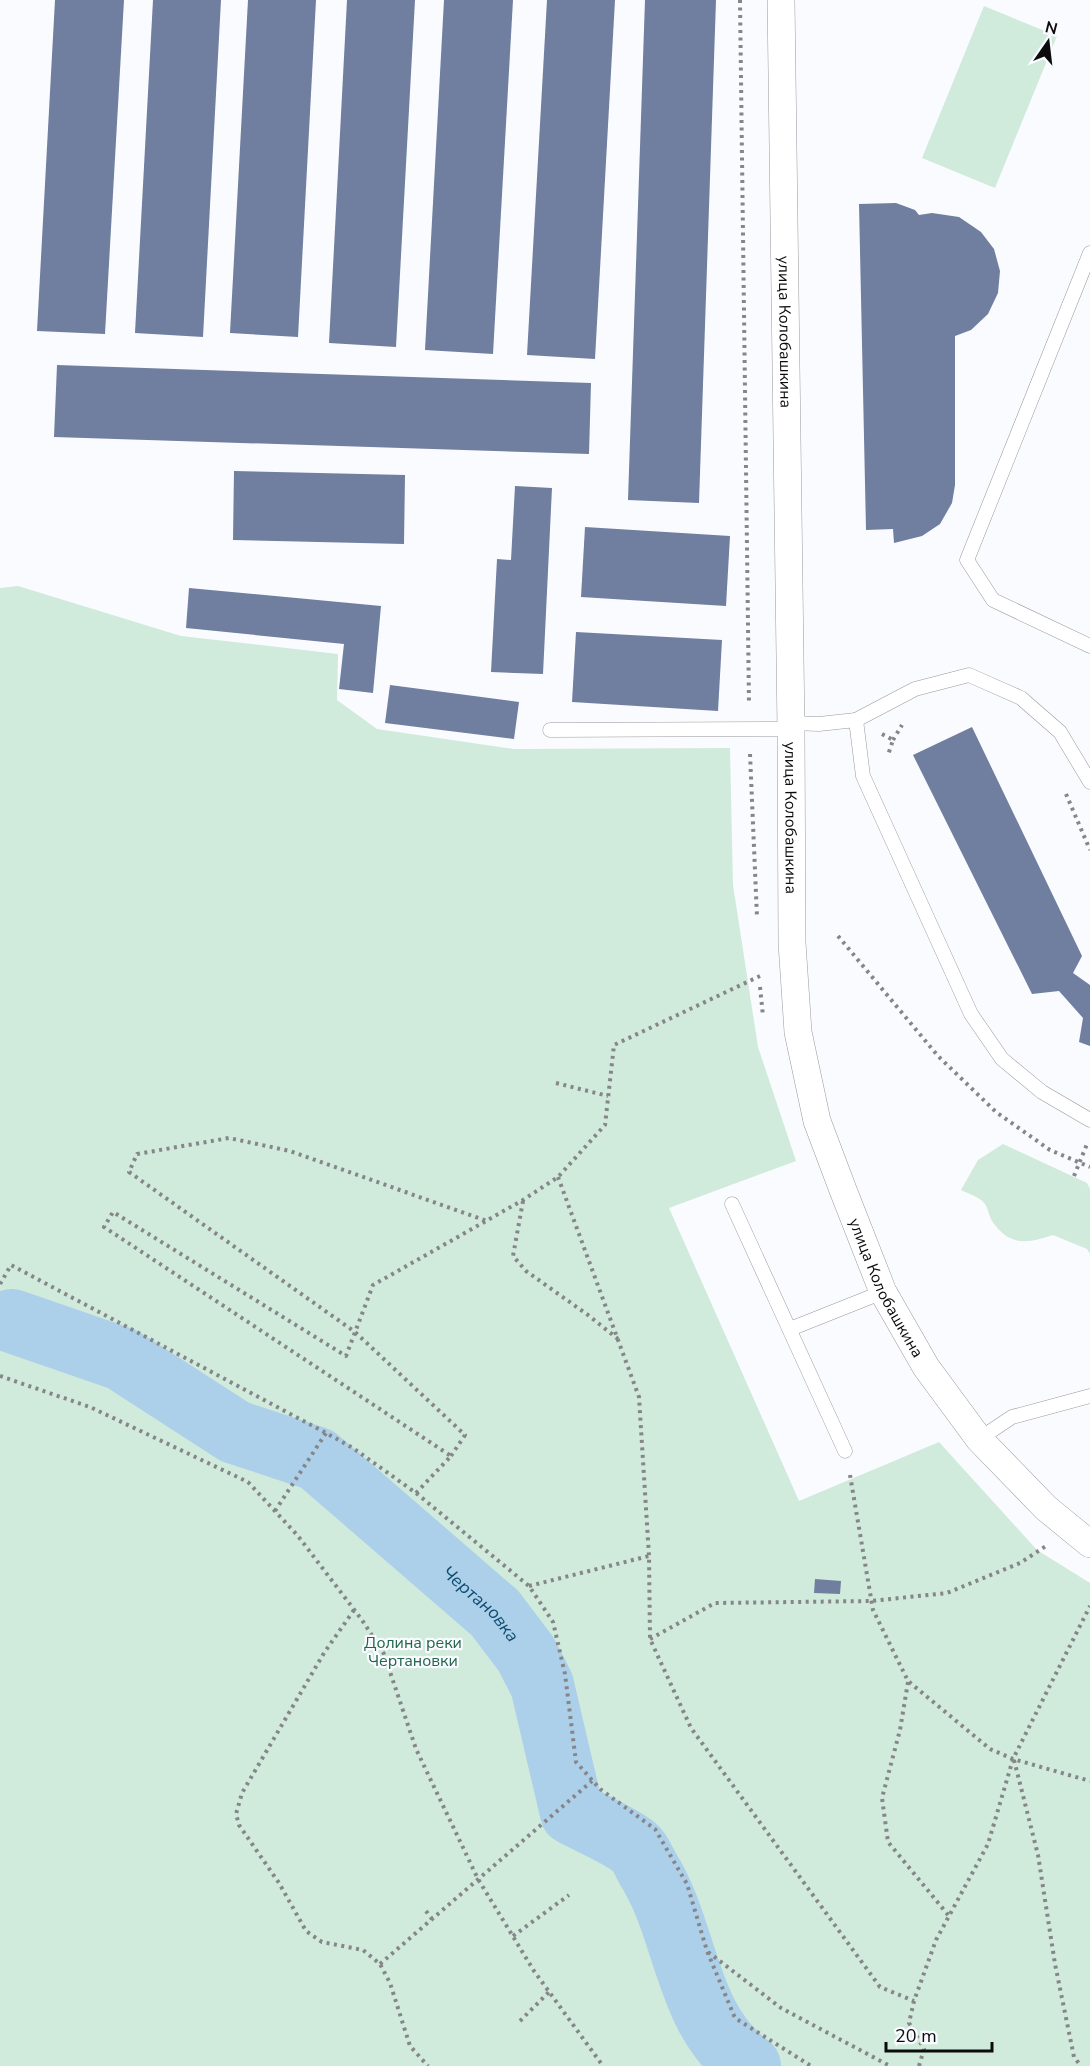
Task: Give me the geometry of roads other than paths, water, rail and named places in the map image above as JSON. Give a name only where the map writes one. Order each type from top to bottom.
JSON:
[{"type":"street","name":"улица Колобашкина","points":[[781,0],[792,944],[798,1032],[817,1121],[883,1292],[926,1367],[979,1439],[1046,1508],[1090,1544]]},
{"type":"lane","points":[[1090,253],[967,560],[993,600],[1090,646]]},
{"type":"lane","points":[[550,730],[791,726],[856,720],[915,689],[969,675],[1021,698],[1060,732],[1090,782]]},
{"type":"lane","points":[[856,720],[863,776],[971,1014],[1002,1059],[1042,1092],[1090,1120]]},
{"type":"lane","points":[[732,1204],[845,1451]]},
{"type":"lane","points":[[790,1329],[883,1292]]},
{"type":"lane","points":[[979,1439],[1012,1417],[1090,1396]]},
{"type":"waterway","name":"Чертановка","points":[[12,1321],[122,1359],[235,1432],[317,1459],[495,1613],[526,1654],[542,1685],[572,1813],[620,1837],[638,1851],[672,1920],[689,1973],[711,2024],[728,2046],[749,2066]]},
{"type":"park label","name":"Долина реки Чертановки","points":[[413,1651]]}]
